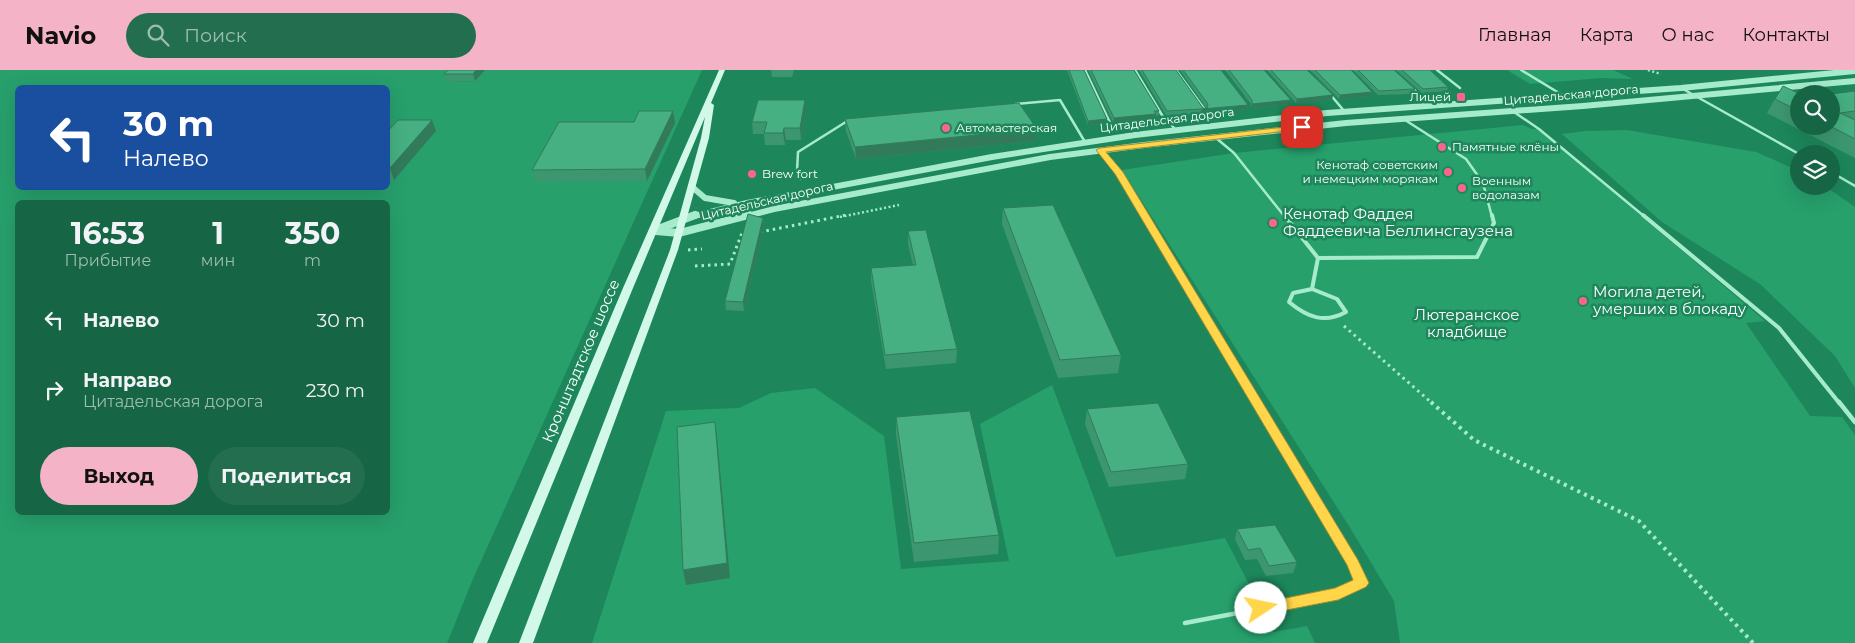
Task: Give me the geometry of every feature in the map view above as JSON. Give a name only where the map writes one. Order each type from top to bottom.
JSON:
[{"type":"main road","name":"Кронштадтское шоссе","points":[[480,643],[722,70]]},
{"type":"main road","name":"Кронштадтское шоссе","points":[[526,643],[680,233],[708,124],[713,92]]},
{"type":"street","name":"Цитадельская дорога","points":[[653,231],[684,218],[747,203],[983,158],[1085,142],[1345,112],[1681,88],[1855,71]]},
{"type":"street","name":"Цитадельская дорога","points":[[653,231],[680,233],[774,210],[883,188],[1050,157],[1100,150],[1214,136],[1855,82]]},
{"type":"street","points":[[691,186],[708,200],[747,203]]},
{"type":"lane","points":[[1085,70],[1113,129]]},
{"type":"lane","points":[[1135,70],[1162,115],[1176,130]]},
{"type":"lane","points":[[1176,70],[1205,110]]},
{"type":"lane","points":[[1437,70],[1460,88]]},
{"type":"lane","points":[[1521,70],[1565,96]]},
{"type":"lane","points":[[1406,82],[1424,99]]},
{"type":"lane","points":[[1681,88],[1790,149]]},
{"type":"lane","points":[[1328,91],[1345,112]]},
{"type":"lane","points":[[1012,105],[1060,100],[1085,142]]},
{"type":"lane","points":[[1514,112],[1539,129],[1779,328],[1855,422]]},
{"type":"lane","points":[[800,179],[797,172],[798,152],[848,120],[858,119]]},
{"type":"lane","points":[[1318,258],[1477,257],[1494,223],[1483,183],[1466,159],[1403,119]]},
{"type":"lane","points":[[1214,136],[1234,153],[1318,258],[1312,289]]},
{"type":"lane","points":[[1100,150],[1119,172],[1353,564],[1361,583],[1338,594],[1185,623]]},
{"type":"lane","points":[[1840,177],[1855,186]]},
{"type":"lane","points":[[1312,289],[1327,293],[1342,301],[1346,312],[1336,319],[1319,319],[1301,313],[1289,302],[1292,294],[1312,289]]},
{"type":"path","points":[[758,233],[899,205]]},
{"type":"path","points":[[695,266],[730,264],[740,235],[745,230]]},
{"type":"path","points":[[732,234],[749,234]]},
{"type":"path","points":[[685,250],[702,249]]},
{"type":"path","points":[[1336,319],[1474,440],[1638,521],[1753,643]]},
{"type":"green space","points":[[0,70],[457,70],[448,82],[475,81],[485,70],[702,70],[473,579],[447,643],[0,643]]},
{"type":"green space","points":[[1507,70],[1613,70],[1633,79],[1602,78],[1530,84]]},
{"type":"green space","name":"Лютеранское кладбище","points":[[1523,125],[1532,129],[1539,129],[1765,321],[1746,323],[1810,416],[1842,417],[1855,435],[1855,643],[1400,643],[1394,601],[1349,526],[1122,170],[1234,153]]},
{"type":"green space","points":[[1627,130],[1756,152],[1790,167],[1790,195],[1838,195],[1855,207],[1855,388],[1835,356],[1760,284],[1662,222],[1562,134],[1586,131]]},
{"type":"green space","points":[[1052,385],[1116,557],[1225,538],[1274,632],[1307,626],[1315,643],[592,643],[666,411],[739,408],[771,393],[815,388],[884,436],[901,569],[1009,561],[980,424]]},
{"type":"building","points":[[448,70],[476,70],[473,74],[444,74]]},
{"type":"building","points":[[1069,70],[1084,70],[1107,119],[1088,121]]},
{"type":"building","points":[[1091,70],[1134,70],[1159,111],[1154,111],[1156,114],[1114,118]]},
{"type":"building","points":[[1142,70],[1176,70],[1203,108],[1206,109],[1167,111]]},
{"type":"building","points":[[1183,70],[1221,70],[1248,105],[1207,109],[1208,104]]},
{"type":"building","points":[[1229,70],[1264,70],[1291,100],[1252,104],[1252,100]]},
{"type":"building","points":[[1271,70],[1307,70],[1333,95],[1297,99]]},
{"type":"building","points":[[1315,70],[1351,70],[1372,92],[1340,95]]},
{"type":"building","points":[[1358,70],[1394,70],[1415,89],[1379,91]]},
{"type":"building","points":[[1402,70],[1430,70],[1448,87],[1423,89]]},
{"type":"building","points":[[1783,86],[1790,89],[1790,106],[1775,99]]},
{"type":"building","points":[[1855,91],[1855,111],[1840,113],[1840,93]]},
{"type":"building","points":[[758,100],[805,100],[800,128],[784,128],[783,133],[764,133],[767,122],[752,122]]},
{"type":"building","points":[[1019,103],[1037,129],[855,147],[845,119]]},
{"type":"building","points":[[639,111],[673,111],[645,169],[532,170],[559,122],[634,122]]},
{"type":"building","points":[[1840,113],[1855,120],[1855,139],[1840,131]]},
{"type":"building","points":[[398,120],[432,120],[390,168],[390,129]]},
{"type":"building","points":[[1053,205],[1121,355],[1060,360],[1003,208]]},
{"type":"building","points":[[748,214],[763,218],[743,302],[725,301]]},
{"type":"building","points":[[926,230],[957,349],[885,355],[871,268],[916,265],[908,231]]},
{"type":"building","points":[[1158,403],[1188,464],[1111,472],[1087,409]]},
{"type":"building","points":[[970,411],[999,535],[914,543],[896,417]]},
{"type":"building","points":[[715,422],[727,563],[683,570],[677,427]]},
{"type":"building","points":[[1275,525],[1297,562],[1269,566],[1260,548],[1248,550],[1237,529]]},
{"type":"place","name":"Лицей","points":[[1461,97]]},
{"type":"place","name":"Автомастерская","points":[[946,128]]},
{"type":"place","name":"Памятные клёны","points":[[1442,147]]},
{"type":"place","name":"Кенотаф советским и немецким морякам","points":[[1448,172]]},
{"type":"place","name":"Brew fort","points":[[752,174]]},
{"type":"place","name":"Военным водолазам","points":[[1462,188]]},
{"type":"place","name":"Кенотаф Фаддея Фаддеевича Беллинсгаузена","points":[[1273,223]]},
{"type":"place","name":"Могила детей, умерших в блокаду","points":[[1583,301]]},
{"type":"route","points":[[1261,608],[1338,594],[1361,583],[1353,564],[1119,172],[1100,150],[1302,127]]}]
